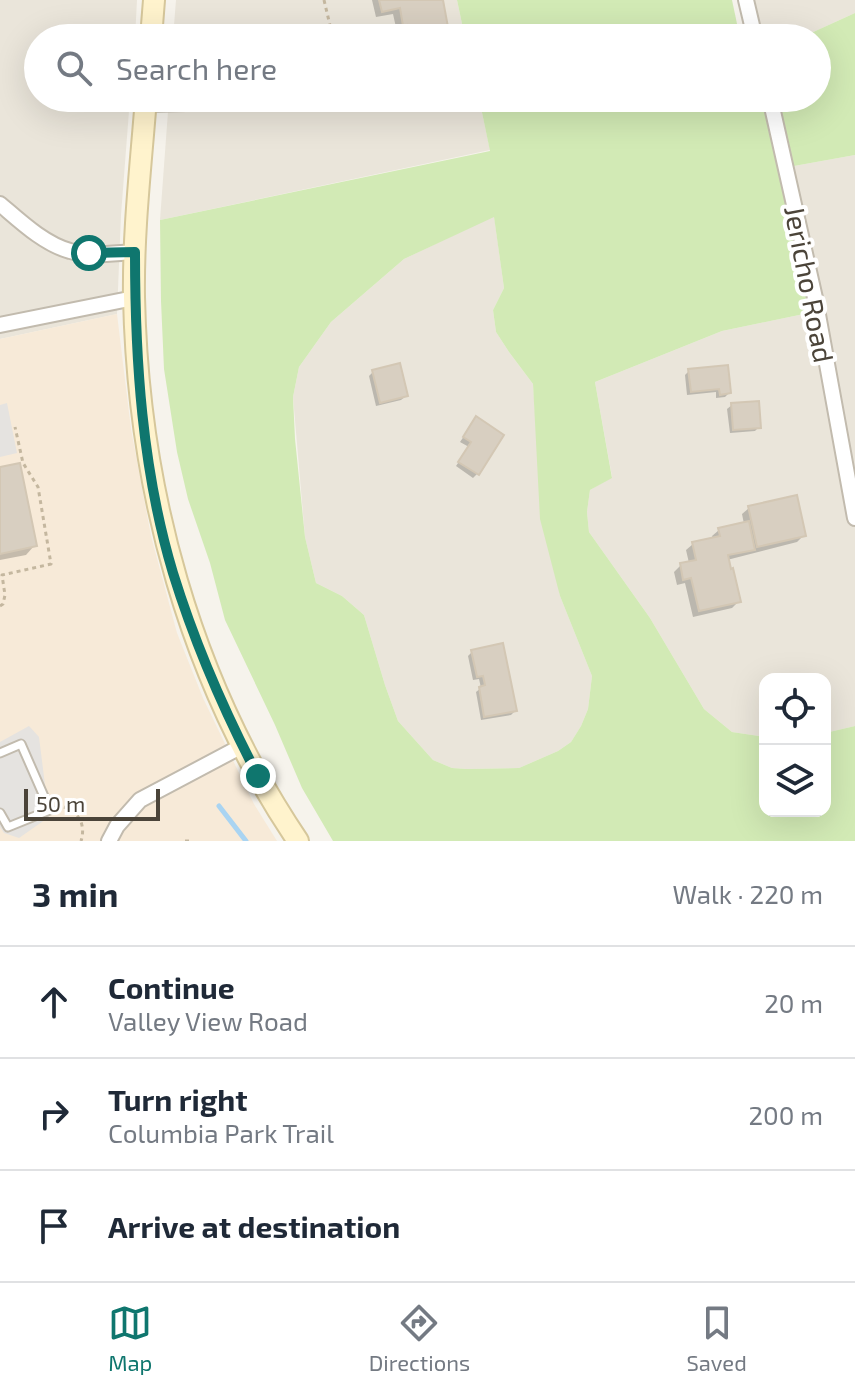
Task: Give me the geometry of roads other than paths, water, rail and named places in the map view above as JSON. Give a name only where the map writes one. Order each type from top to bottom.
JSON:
[{"type":"main road","points":[[152,24],[154,0]]},
{"type":"main road","points":[[145,112],[137,199],[134,298],[141,407],[161,525],[188,618],[220,699],[242,746],[298,841]]},
{"type":"street","points":[[746,0],[752,24]]},
{"type":"street","name":"Jericho Road","points":[[773,112],[815,298],[855,518]]},
{"type":"street","points":[[0,204],[41,236],[71,252],[135,252]]},
{"type":"street","points":[[0,325],[134,298]]},
{"type":"street","points":[[109,841],[117,826],[140,800],[242,746]]},
{"type":"lane","points":[[0,753],[21,744],[50,810],[8,827],[0,813]]},
{"type":"waterway","points":[[219,806],[246,841]]}]
